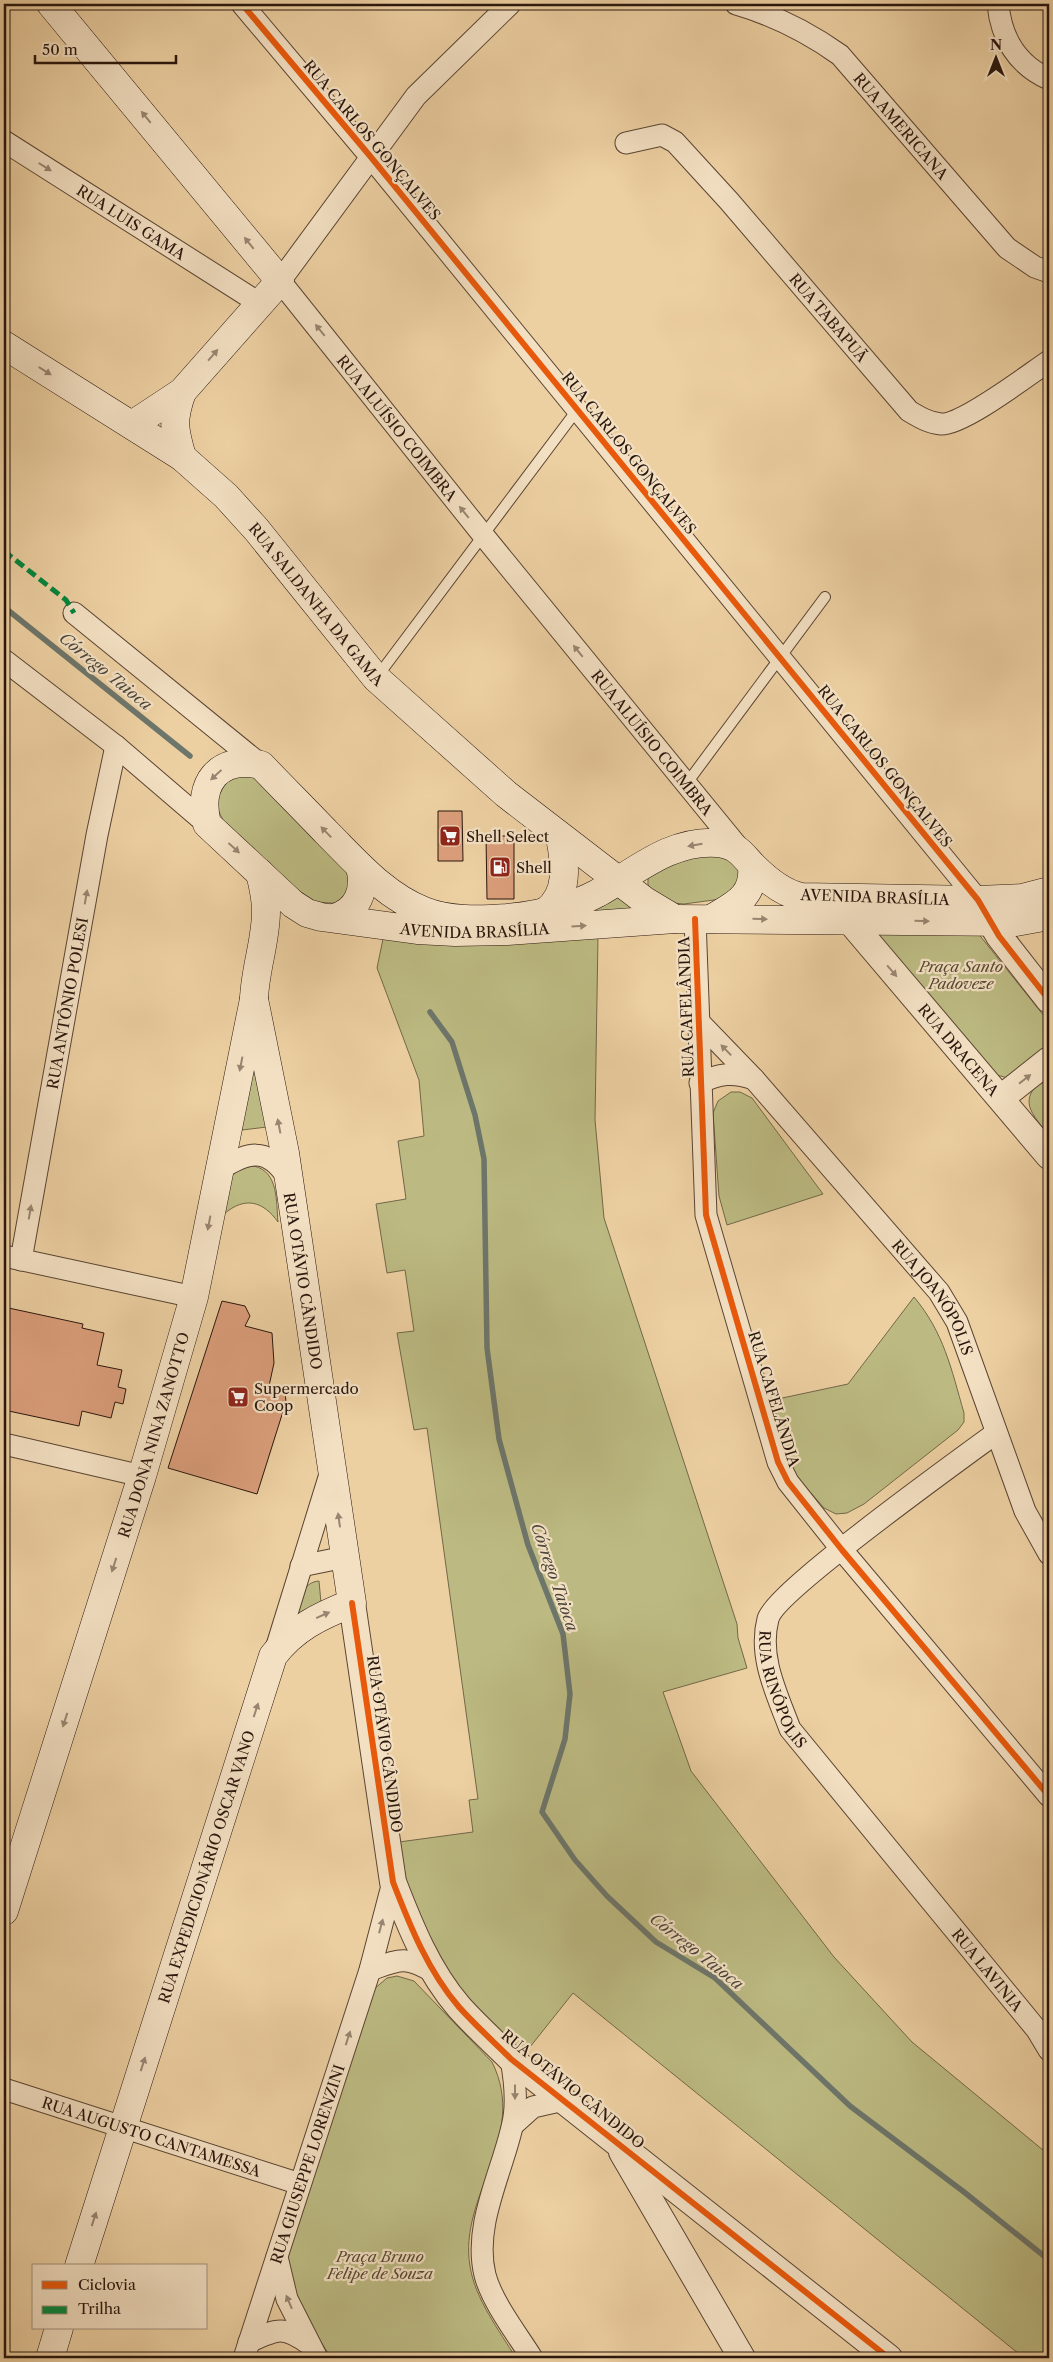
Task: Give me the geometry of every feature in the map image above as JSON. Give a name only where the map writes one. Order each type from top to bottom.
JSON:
[{"type":"main road","name":"RUA ALUÍSIO COIMBRA","points":[[51,4],[280,281]]},
{"type":"main road","points":[[132,425],[182,392],[280,281]]},
{"type":"main road","name":"RUA SALDANHA DA GAMA","points":[[4,345],[182,457],[226,496],[256,530],[376,678],[506,794],[560,837],[656,909],[694,919]]},
{"type":"main road","points":[[182,392],[174,415],[182,457]]},
{"type":"main road","points":[[261,765],[240,763],[216,773],[205,789],[203,810],[207,824],[298,908],[328,917]]},
{"type":"main road","name":"AVENIDA BRASÍLIA","points":[[261,765],[360,867],[405,902],[434,914],[450,917],[496,918],[545,912],[591,897],[652,859],[682,848],[719,843],[747,859],[775,886],[801,897],[943,899],[984,911],[1031,921],[1049,916]]},
{"type":"main road","points":[[545,912],[558,901],[564,880],[565,864],[560,837]]},
{"type":"main road","points":[[694,919],[745,898],[751,883],[747,859]]},
{"type":"main road","points":[[261,949],[284,927],[297,921],[348,912],[356,904],[362,887],[360,867]]},
{"type":"main road","name":"RUA DONA NINA ZANOTTO","points":[[4,1911],[142,1476],[194,1296],[254,999],[266,911],[266,895],[260,873]]},
{"type":"main road","name":"AVENIDA BRASÍLIA","points":[[328,917],[417,930],[455,932],[507,931],[694,919],[849,920],[984,911],[1049,891]]},
{"type":"main road","name":"RUA OTÁVIO CÂNDIDO","points":[[254,999],[287,1178],[352,1603]]},
{"type":"main road","points":[[273,1656],[284,1641],[300,1627],[352,1603]]},
{"type":"main road","name":"RUA EXPEDICIONÁRIO OSCAR VANO","points":[[80,2264],[273,1656]]},
{"type":"main road","points":[[50,2358],[58,2330]]},
{"type":"street","name":"RUA CARLOS GONÇALVES","points":[[242,4],[370,156],[780,657],[951,867],[984,911]]},
{"type":"street","points":[[280,281],[370,156],[431,80],[510,4]]},
{"type":"street","points":[[998,4],[1000,22],[1005,38],[1014,52],[1027,65],[1049,79]]},
{"type":"street","name":"RUA AMERICANA","points":[[749,6],[815,37],[840,55],[1007,248],[1035,267],[1049,272]]},
{"type":"street","name":"RUA TABAPUÃ","points":[[626,143],[662,135],[675,142],[729,201],[909,411],[922,419],[942,424],[960,419],[1049,361]]},
{"type":"street","name":"RUA LUIS GAMA","points":[[4,141],[259,303]]},
{"type":"street","name":"RUA ALUÍSIO COIMBRA","points":[[280,281],[483,535],[747,859]]},
{"type":"street","points":[[74,613],[261,765]]},
{"type":"street","points":[[4,660],[116,746],[207,824]]},
{"type":"street","name":"RUA ANTÔNIO POLESI","points":[[12,1258],[116,746]]},
{"type":"street","name":"RUA CARLOS GONÇALVES","points":[[943,899],[951,867]]},
{"type":"street","points":[[984,911],[1049,1000]]},
{"type":"street","name":"RUA CAFELÂNDIA","points":[[694,919],[704,1200],[708,1230],[778,1462],[788,1482],[842,1550],[1049,1796]]},
{"type":"street","name":"RUA DRACENA","points":[[849,920],[1049,1156]]},
{"type":"street","name":"RUA JOANÓPOLIS","points":[[698,1021],[754,1079],[939,1292],[956,1322],[1025,1511],[1049,1554]]},
{"type":"street","points":[[1001,1098],[1049,1060]]},
{"type":"street","points":[[700,1083],[710,1078],[732,1073],[754,1079]]},
{"type":"street","points":[[219,1170],[237,1159],[252,1154],[267,1157],[279,1165],[287,1178]]},
{"type":"street","points":[[12,1258],[194,1296]]},
{"type":"street","name":"RUA RINÓPOLIS","points":[[922,1892],[790,1729],[769,1672],[765,1634],[768,1617],[779,1602],[842,1550],[996,1433]]},
{"type":"street","points":[[4,1444],[142,1476]]},
{"type":"street","name":"RUA EXPEDICIONÁRIO OSCAR VANO","points":[[273,1656],[332,1468]]},
{"type":"street","points":[[301,1566],[345,1557]]},
{"type":"street","name":"RUA OTÁVIO CÂNDIDO","points":[[352,1603],[393,1882],[405,1914],[433,1972],[459,2007],[511,2059],[614,2138],[889,2358]]},
{"type":"street","name":"RUA GIUSEPPE LORENZINI","points":[[246,2350],[370,1970],[393,1882]]},
{"type":"street","name":"RUA LAVINIA","points":[[922,1892],[1037,2030],[1049,2050]]},
{"type":"street","points":[[370,1970],[402,1960],[416,1961],[433,1972]]},
{"type":"street","points":[[511,2059],[515,2082],[513,2125],[486,2221],[481,2258],[486,2278],[494,2296],[532,2358]]},
{"type":"street","name":"RUA AUGUSTO CANTAMESSA","points":[[4,2089],[300,2184]]},
{"type":"street","points":[[513,2125],[533,2107],[564,2100]]},
{"type":"street","points":[[614,2138],[742,2358]]},
{"type":"street","points":[[277,2257],[287,2299],[313,2351]]},
{"type":"street","points":[[246,2350],[280,2329],[294,2333],[313,2351]]},
{"type":"lane","points":[[376,678],[577,410]]},
{"type":"lane","points":[[686,783],[825,597]]},
{"type":"green space","points":[[240,773],[253,774],[355,875],[344,904],[316,902],[298,890],[226,826],[216,806],[221,790],[226,783]]},
{"type":"green space","points":[[709,848],[740,867],[741,883],[721,899],[684,904],[673,903],[648,887],[648,876]]},
{"type":"green space","points":[[612,891],[644,909],[562,913]]},
{"type":"green space","name":"Praça Santo Padoveze","points":[[875,932],[977,932],[1048,1021],[1049,1044],[1008,1078],[993,1074]]},
{"type":"green space","points":[[598,936],[595,1120],[604,1218],[737,1624],[738,1638],[747,1668],[663,1692],[691,1771],[834,1957],[912,2042],[1049,2155],[1049,2358],[1024,2358],[573,1993],[522,2057],[447,1976],[407,1885],[399,1842],[473,1832],[469,1800],[478,1799],[427,1428],[414,1430],[397,1333],[414,1331],[405,1270],[387,1273],[376,1204],[406,1199],[398,1141],[424,1136],[419,1080],[377,968],[383,939]]},
{"type":"green space","points":[[251,1040],[267,1127],[234,1131]]},
{"type":"green space","points":[[1049,1073],[1049,1135],[1035,1117],[1029,1103],[1033,1089]]},
{"type":"green space","points":[[731,1092],[740,1092],[752,1098],[823,1194],[727,1225],[719,1196],[713,1113],[718,1101]]},
{"type":"green space","points":[[254,1166],[268,1174],[272,1181],[275,1189],[278,1222],[266,1209],[253,1203],[239,1205],[224,1214],[228,1180],[234,1169]]},
{"type":"green space","points":[[914,1297],[933,1324],[940,1338],[955,1381],[964,1413],[964,1422],[958,1430],[864,1504],[847,1513],[836,1514],[824,1508],[795,1475],[788,1459],[773,1400],[848,1384]]},
{"type":"green space","points":[[319,1581],[321,1603],[298,1615],[295,1611],[303,1592],[309,1584]]},
{"type":"green space","name":"Praça Bruno Felipe de Souza","points":[[397,1976],[414,1981],[492,2062],[501,2089],[502,2115],[498,2141],[474,2215],[469,2240],[470,2266],[482,2302],[516,2358],[331,2358],[308,2321],[290,2280],[288,2266],[289,2251],[373,1990],[387,1978]]},
{"type":"building","name":"Shell Select","points":[[438,811],[462,811],[463,861],[438,861]]},
{"type":"building","name":"Shell","points":[[486,836],[514,836],[514,899],[487,899]]},
{"type":"building","name":"Supermercado Coop","points":[[222,1301],[245,1306],[250,1316],[245,1326],[272,1333],[274,1363],[269,1386],[285,1392],[286,1402],[257,1494],[168,1468]]},
{"type":"building","points":[[4,1307],[83,1324],[82,1328],[104,1333],[97,1365],[122,1370],[118,1387],[126,1389],[123,1404],[115,1402],[111,1418],[82,1411],[79,1426],[4,1410]]},
{"type":"waterway","name":"Córrego Taioca","points":[[4,607],[190,756]]},
{"type":"waterway","name":"Córrego Taioca","points":[[430,1012],[452,1042],[475,1115],[484,1159],[487,1348],[499,1439],[528,1545],[563,1634],[570,1694],[565,1739],[542,1812],[575,1860],[607,1896],[656,1942],[715,1978],[850,2106],[964,2192],[1049,2260]]},
{"type":"marked path","points":[[4,551],[66,600],[74,613]]},
{"type":"cycle path","points":[[242,4],[370,156],[978,900],[999,936],[1049,1000]]},
{"type":"cycle path","points":[[695,919],[706,1215],[778,1462],[788,1482],[842,1550],[1049,1796]]},
{"type":"cycle path","points":[[352,1603],[393,1882],[421,1948],[448,1993],[465,2014],[511,2059],[889,2358]]},
{"type":"place","name":"Shell Select","points":[[450,836]]},
{"type":"place","name":"Shell","points":[[500,867]]},
{"type":"place","name":"Supermercado Coop","points":[[238,1397]]}]
